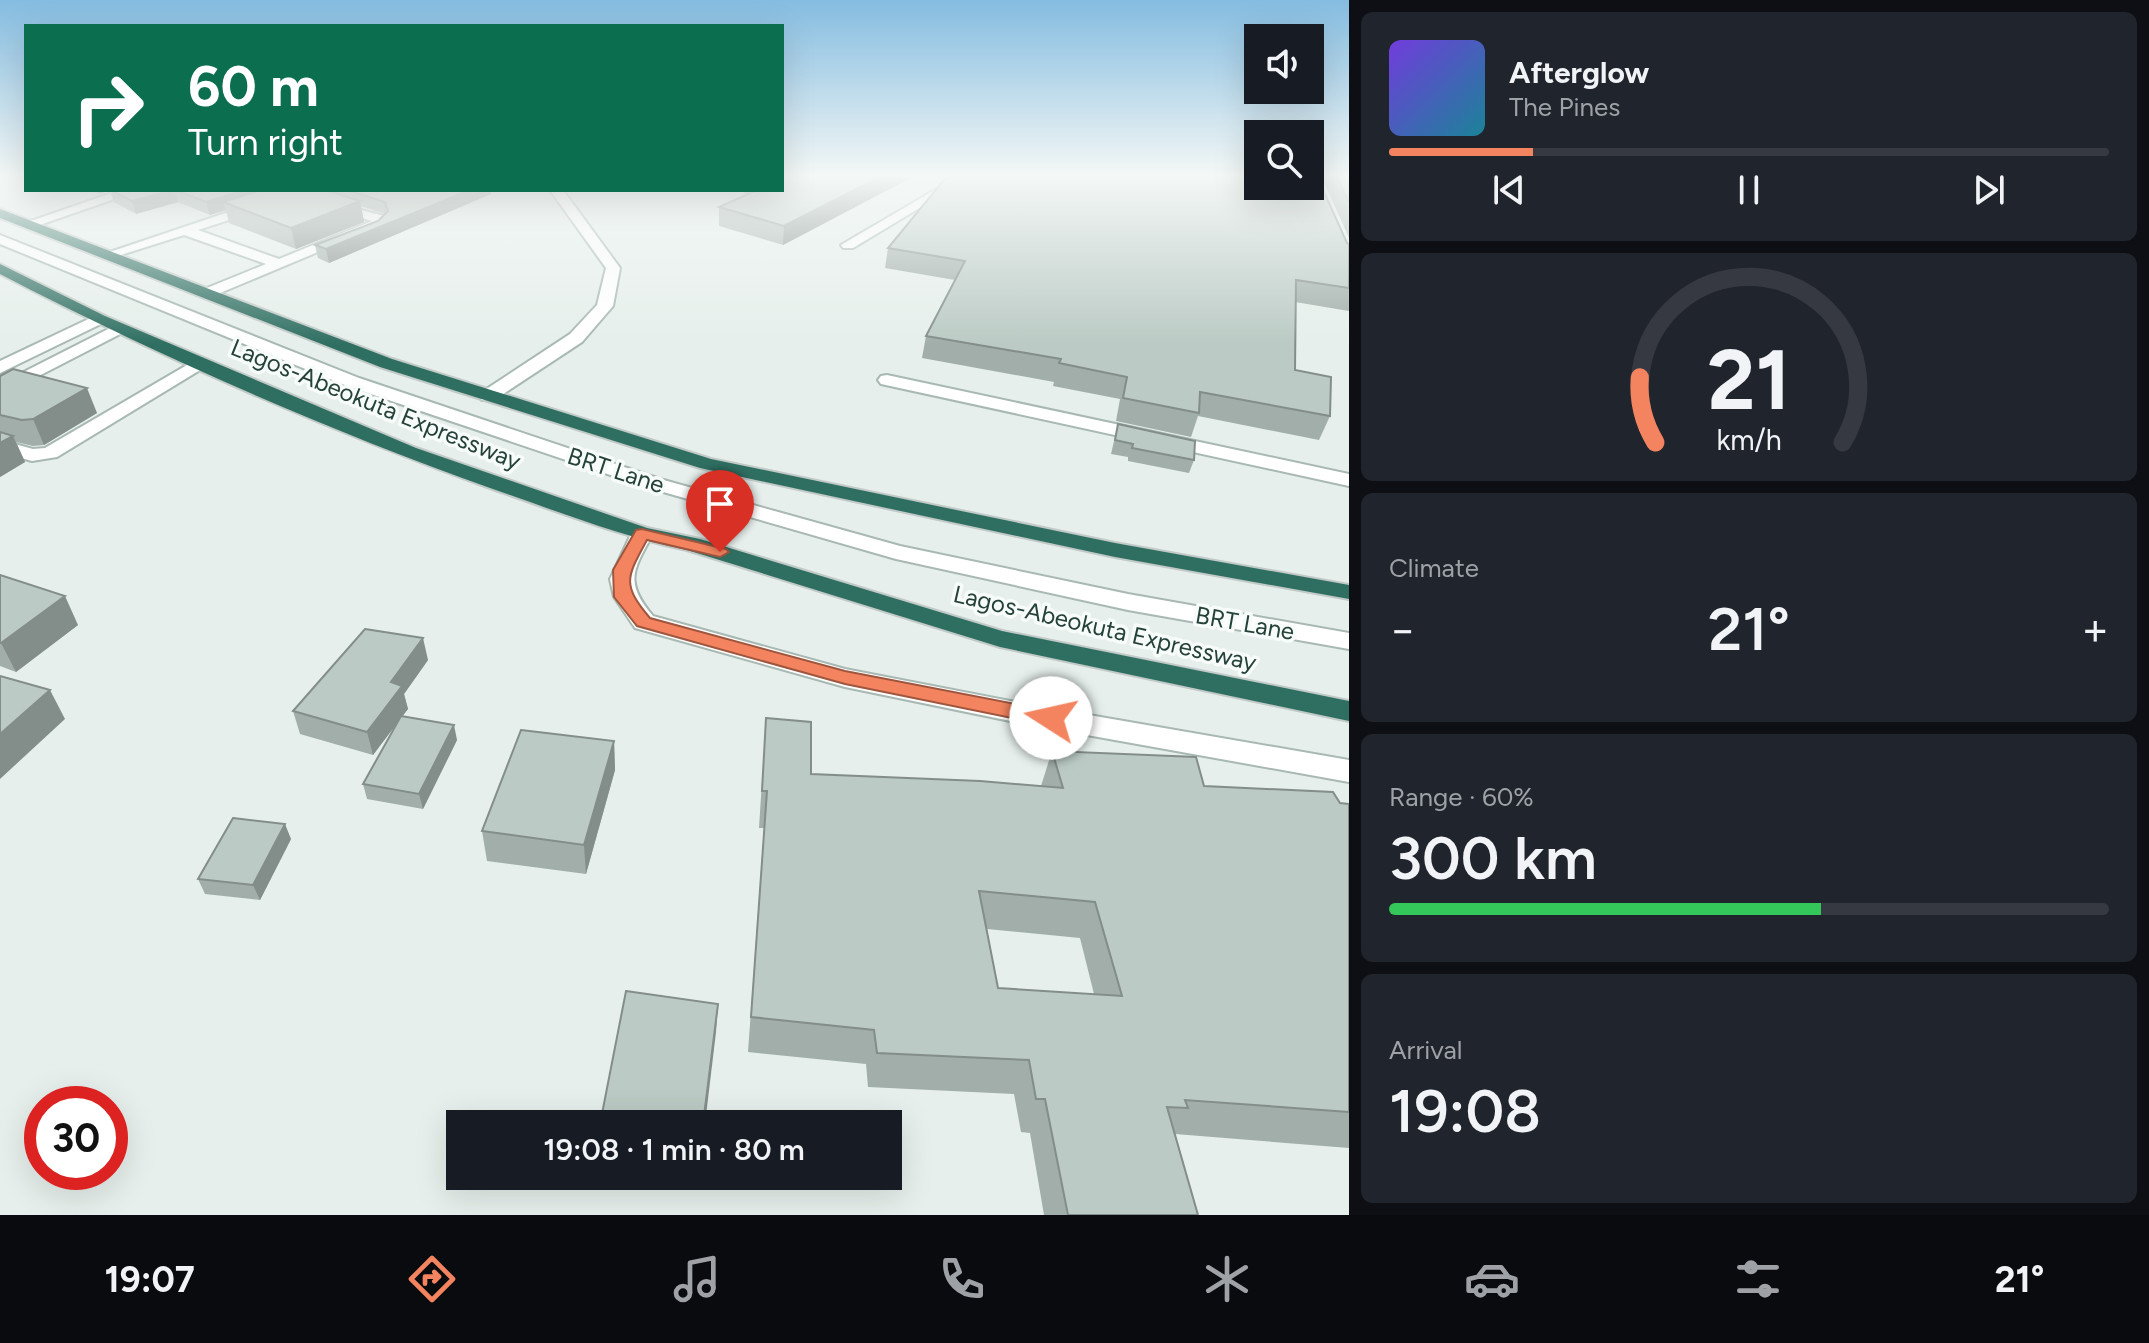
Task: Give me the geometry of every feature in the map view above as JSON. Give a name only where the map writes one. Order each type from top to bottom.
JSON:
[{"type":"highway","name":"Lagos-Abeokuta Expressway","points":[[46,231],[386,363],[707,464],[1115,550],[1349,592]]},
{"type":"highway","name":"Lagos-Abeokuta Expressway","points":[[0,268],[99,319],[409,452],[642,534],[692,544],[1000,639],[1349,711]]},
{"type":"street","points":[[108,255],[182,231]]},
{"type":"street","points":[[186,231],[279,264]]},
{"type":"street","points":[[208,293],[361,231]]},
{"type":"street","points":[[483,394],[576,338],[605,306],[613,268],[586,231]]},
{"type":"street","points":[[848,245],[873,231]]},
{"type":"street","name":"BRT Lane","points":[[0,239],[353,382],[653,483],[896,552],[1128,602],[1349,641]]},
{"type":"street","points":[[0,368],[99,319]]},
{"type":"street","points":[[8,387],[120,328]]},
{"type":"street","points":[[0,446],[32,455],[50,453],[199,363]]},
{"type":"street","points":[[887,380],[1349,480]]},
{"type":"street","points":[[8,387],[43,391]]},
{"type":"street","points":[[96,404],[121,410]]},
{"type":"street","points":[[642,534],[622,570],[623,597],[644,622],[845,678],[1020,713],[1349,771]]},
{"type":"building","points":[[353,231],[371,231],[326,249],[315,245]]},
{"type":"building","points":[[902,231],[1341,231],[1349,244],[1349,288],[1296,280],[1295,370],[1331,377],[1330,416],[1200,392],[1199,413],[1123,398],[1127,377],[1059,363],[1061,359],[926,336],[965,261],[888,248]]},
{"type":"building","points":[[13,369],[87,388],[33,419],[0,415],[0,376]]},
{"type":"building","points":[[1118,424],[1195,441],[1194,460],[1132,448],[1133,444],[1115,440]]},
{"type":"building","points":[[0,432],[13,436],[0,443]]},
{"type":"building","points":[[0,575],[65,596],[0,643]]},
{"type":"building","points":[[365,629],[423,638],[391,682],[402,686],[367,732],[293,711]]},
{"type":"building","points":[[0,676],[50,690],[0,734]]},
{"type":"building","points":[[401,716],[454,725],[419,794],[363,784]]},
{"type":"building","points":[[766,718],[811,722],[811,774],[1063,788],[1052,751],[1196,757],[1204,786],[1333,792],[1340,803],[1349,804],[1349,1112],[1185,1100],[1188,1108],[1167,1107],[1198,1215],[1068,1215],[1045,1099],[1036,1099],[1029,1060],[877,1053],[874,1030],[751,1017],[767,791],[762,791]],"holes":[[[979,891],[1095,902],[1122,996],[998,988]]]},
{"type":"building","points":[[521,730],[614,741],[584,845],[482,831]]},
{"type":"building","points":[[233,818],[285,824],[253,885],[198,879]]},
{"type":"building","points":[[626,991],[718,1004],[705,1110],[603,1110]]},
{"type":"route","points":[[720,552],[642,534],[622,570],[623,597],[644,622],[754,654],[845,678],[1051,718]]}]
